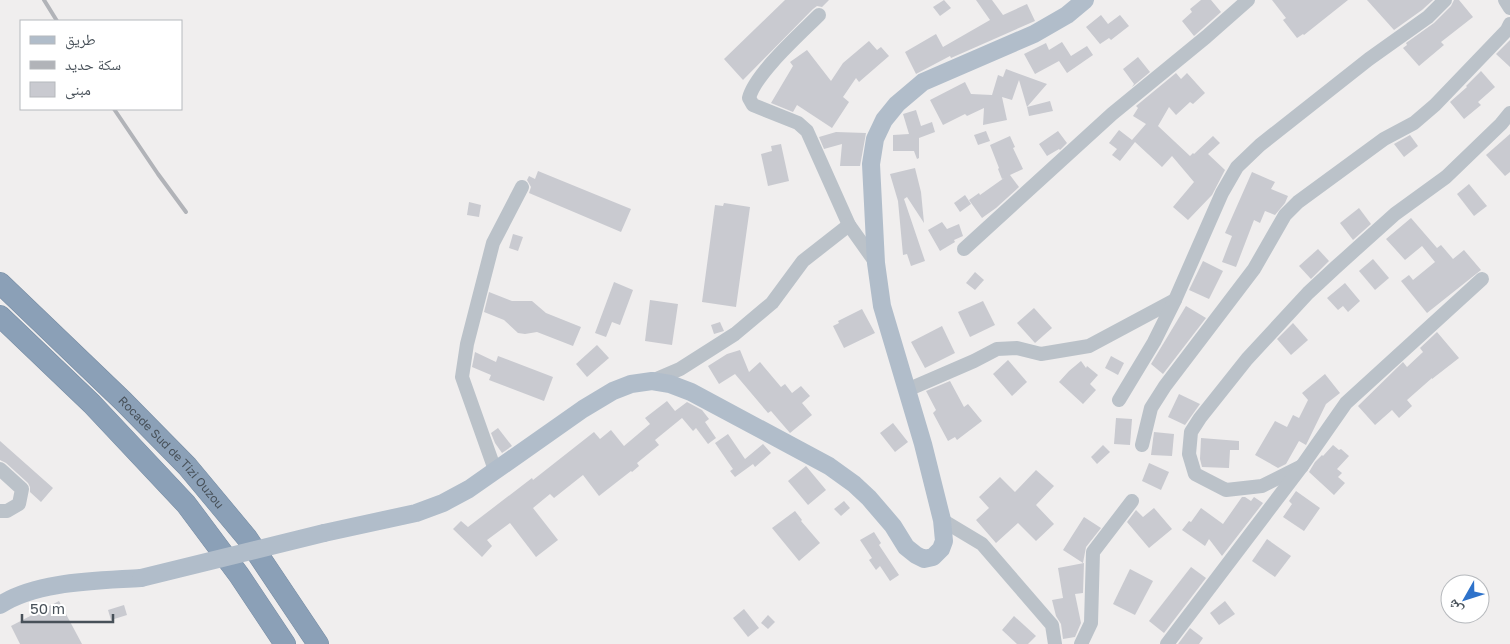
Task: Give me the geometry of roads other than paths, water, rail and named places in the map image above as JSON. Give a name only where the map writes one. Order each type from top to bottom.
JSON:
[{"type":"highway","name":"Rocade Sud de Tizi Ouzou","points":[[0,283],[123,401],[187,466],[247,538],[318,644]]},
{"type":"highway","name":"Rocade Sud de Tizi Ouzou","points":[[0,316],[92,404],[186,504],[239,575],[285,644]]},
{"type":"main road","points":[[0,604],[15,595],[74,582],[141,578],[324,533],[416,514],[443,503],[469,488],[583,409],[613,391],[631,384],[652,381],[670,384],[691,392],[828,466],[854,484],[869,498],[893,526],[906,547],[924,559],[933,557],[941,549],[944,541],[942,520],[923,444],[882,306],[876,263],[872,164],[875,139],[884,120],[898,104],[923,82],[1034,34],[1067,15],[1085,0]]},
{"type":"street","points":[[964,249],[1112,114],[1248,0]]},
{"type":"street","points":[[1119,400],[1154,342],[1175,300],[1222,193],[1237,167],[1260,144],[1369,58],[1428,17],[1445,0]]},
{"type":"street","points":[[1505,0],[1510,8]]},
{"type":"street","points":[[819,15],[781,53],[751,89],[749,98],[753,105],[798,123],[807,131],[848,225],[876,263]]},
{"type":"street","points":[[1142,445],[1151,408],[1254,269],[1285,215],[1298,202],[1384,139],[1414,123],[1442,98],[1507,30],[1510,24]]},
{"type":"street","points":[[1302,466],[1262,486],[1226,490],[1195,474],[1189,454],[1191,432],[1247,359],[1308,293],[1395,214],[1446,177],[1510,113]]},
{"type":"street","points":[[495,470],[462,377],[468,344],[493,243],[522,187]]},
{"type":"street","points":[[652,381],[680,369],[735,334],[772,304],[803,261],[848,225]]},
{"type":"street","points":[[1167,644],[1302,466],[1346,403],[1482,279]]},
{"type":"street","points":[[907,390],[997,349],[1017,348],[1041,354],[1089,346],[1175,300]]},
{"type":"street","points":[[0,469],[22,489],[19,504],[7,512],[0,511]]},
{"type":"street","points":[[1081,644],[1091,623],[1093,552],[1132,502]]},
{"type":"street","points":[[942,520],[982,544],[1052,625],[1055,644]]},
{"type":"railway","points":[[44,0],[56,20]]},
{"type":"railway","points":[[115,110],[186,212]]}]
